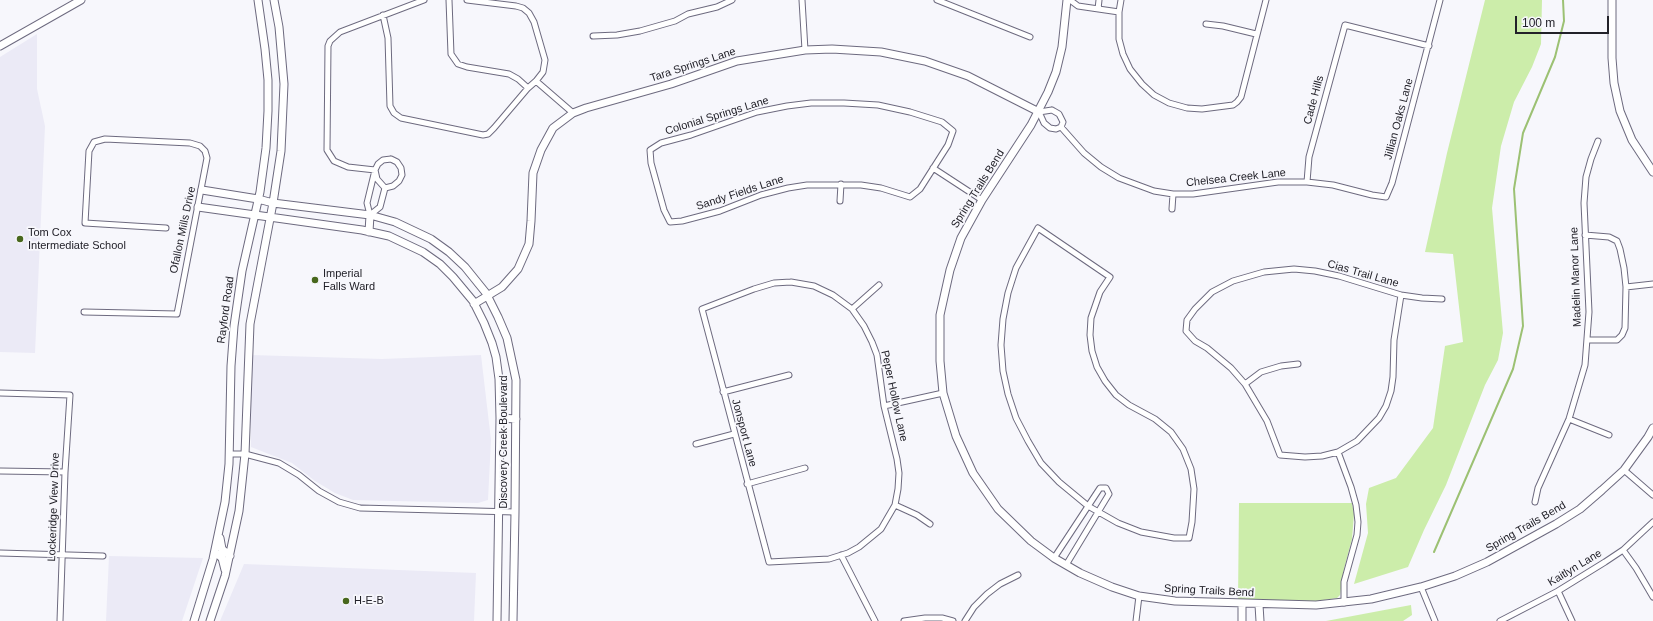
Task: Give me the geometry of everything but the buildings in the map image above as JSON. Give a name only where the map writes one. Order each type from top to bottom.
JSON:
[{"type":"street","points":[[0,46],[81,0]]},
{"type":"street","name":"Rayford Road","points":[[194,621],[220,534],[228,482],[231,366],[234,326],[242,271],[258,199],[266,142],[268,94],[265,49],[258,0]]},
{"type":"street","points":[[210,621],[226,572],[239,511],[245,454],[250,324],[273,204],[281,151],[284,103],[281,46],[274,0]]},
{"type":"street","points":[[375,170],[348,167],[334,161],[328,150],[327,54],[330,41],[337,34],[424,0]]},
{"type":"street","points":[[449,0],[451,54],[458,64],[467,67],[509,74],[518,79],[528,88]]},
{"type":"street","points":[[383,15],[388,38],[390,106],[394,113],[401,118],[483,135],[488,134],[494,128],[528,88],[536,81],[543,72],[545,60],[534,22],[529,12],[516,6],[467,0]]},
{"type":"street","points":[[593,36],[617,35],[640,31],[675,21],[688,14],[717,7],[732,0]]},
{"type":"street","points":[[802,0],[805,50]]},
{"type":"street","points":[[937,0],[1030,37]]},
{"type":"street","points":[[1068,0],[1078,6],[1118,12]]},
{"type":"street","name":"Spring Trails Bend","points":[[1068,0],[1062,47],[1056,72],[1039,112],[982,200],[961,238],[950,270],[940,315],[940,362],[943,393],[956,436],[973,472],[998,509],[1031,541],[1054,558],[1112,587],[1139,596],[1175,602],[1316,605],[1371,599],[1421,587],[1456,576],[1487,562],[1556,524],[1580,509],[1624,470],[1653,428]]},
{"type":"street","points":[[1098,9],[1099,0]]},
{"type":"street","points":[[1121,0],[1118,12],[1119,40],[1123,54],[1130,69],[1142,84],[1154,95],[1169,103],[1186,108],[1217,108],[1233,105],[1241,97],[1266,0]]},
{"type":"street","name":"Jillian Oaks Lane","points":[[1386,197],[1392,184],[1440,0]]},
{"type":"street","points":[[1612,0],[1613,70],[1620,111],[1632,140],[1653,172]]},
{"type":"street","points":[[1206,24],[1223,26],[1256,34]]},
{"type":"street","name":"Cade Hills","points":[[1307,182],[1309,156],[1345,25],[1428,46]]},
{"type":"street","name":"Tara Springs Lane","points":[[474,304],[508,282],[523,261],[529,244],[532,221],[533,173],[541,150],[553,128],[573,113],[592,106],[671,84],[737,61],[805,50],[858,50],[925,61],[968,76],[1039,112]]},
{"type":"street","points":[[536,81],[573,113]]},
{"type":"street","name":"Colonial Springs Lane","points":[[670,222],[664,210],[651,163],[650,150],[661,143],[691,136],[757,112],[811,103],[844,103],[878,105],[910,112],[942,122],[953,131],[948,145],[933,168]]},
{"type":"street","name":"Chelsea Creek Lane","points":[[1039,112],[1052,110],[1059,114],[1063,122],[1061,127],[1084,153],[1119,178],[1154,191],[1173,194],[1194,194],[1278,182],[1307,182],[1334,185],[1386,197]]},
{"type":"street","points":[[1039,112],[1044,123],[1050,128],[1056,129],[1061,127]]},
{"type":"street","name":"Ofallon Mills Drive","points":[[84,312],[177,314],[207,158],[204,151],[198,144],[105,139],[97,140],[92,145],[88,156],[85,223],[166,228]]},
{"type":"street","name":"Madelin Manor Lane","points":[[1535,502],[1538,488],[1569,419],[1585,365],[1589,312],[1584,203],[1586,178],[1590,159],[1598,141]]},
{"type":"street","points":[[369,232],[370,215],[367,203],[375,170],[378,164],[383,160],[391,159],[397,162],[401,168],[402,175],[399,181],[393,186],[385,188]]},
{"type":"street","points":[[933,168],[982,200]]},
{"type":"street","name":"Sandy Fields Lane","points":[[670,222],[682,221],[720,210],[762,195],[807,185],[861,185],[881,188],[910,197],[920,189],[933,168]]},
{"type":"street","points":[[375,170],[377,179],[385,188]]},
{"type":"street","points":[[840,202],[841,184]]},
{"type":"street","points":[[370,215],[380,206],[385,188]]},
{"type":"street","name":"Discovery Creek Boulevard","points":[[202,190],[258,199],[273,204],[370,215],[394,222],[415,231],[445,248],[465,267],[488,296],[498,317],[512,354],[516,380],[512,621]]},
{"type":"street","points":[[1172,209],[1173,194]]},
{"type":"street","name":"Discovery Creek Boulevard","points":[[198,206],[389,236],[423,252],[440,264],[453,277],[474,304],[487,330],[496,358],[500,418],[497,621]]},
{"type":"street","points":[[1038,228],[1110,277],[1100,292],[1091,318],[1090,335],[1097,367],[1105,381],[1116,394],[1129,405],[1155,419],[1171,432],[1183,449],[1191,469],[1194,489],[1192,522],[1189,538],[1174,538],[1141,532],[1118,523],[1088,506],[1059,482],[1042,463],[1028,441],[1016,418],[1008,394],[1003,371],[1001,345],[1002,320],[1008,293],[1016,268],[1038,228]]},
{"type":"street","points":[[1585,235],[1609,237],[1617,241],[1624,268],[1626,287],[1625,328],[1622,334],[1617,340],[1588,340]]},
{"type":"street","name":"Cias Trail Lane","points":[[1245,384],[1231,368],[1207,348],[1195,341],[1186,331],[1187,320],[1195,309],[1212,292],[1233,281],[1264,272],[1294,269],[1315,271],[1339,276],[1402,295],[1442,299]]},
{"type":"street","name":"Peper Hollow Lane","points":[[702,309],[774,283],[792,282],[814,286],[834,295],[852,309],[864,326],[872,342],[876,356],[884,406],[898,459],[899,473],[895,504],[880,529],[859,547],[829,559],[769,562]]},
{"type":"street","points":[[1626,287],[1653,284]]},
{"type":"street","points":[[852,309],[879,285]]},
{"type":"street","points":[[1298,364],[1281,366],[1262,372],[1245,384],[1267,421],[1280,455],[1305,458],[1322,456],[1338,452],[1358,441],[1379,418],[1386,406],[1392,384],[1394,340],[1402,295]]},
{"type":"street","name":"Jonsport Lane","points":[[702,309],[769,562]]},
{"type":"street","points":[[723,392],[789,375]]},
{"type":"street","name":"Lockeridge View Drive","points":[[0,393],[70,395],[65,472],[60,621]]},
{"type":"street","points":[[884,406],[943,393]]},
{"type":"street","points":[[500,418],[516,419]]},
{"type":"street","points":[[1569,419],[1609,435]]},
{"type":"street","points":[[696,444],[734,434]]},
{"type":"street","points":[[1338,452],[1353,493],[1358,522],[1357,535],[1344,582],[1344,603]]},
{"type":"street","points":[[229,454],[245,454],[279,463],[299,475],[319,491],[339,502],[360,508],[515,512]]},
{"type":"street","points":[[748,484],[805,468]]},
{"type":"street","points":[[1624,470],[1653,495]]},
{"type":"street","points":[[0,471],[65,472]]},
{"type":"street","points":[[1054,558],[1100,488],[1106,488],[1109,494],[1099,513],[1066,565]]},
{"type":"street","points":[[895,504],[917,515],[930,524]]},
{"type":"street","name":"Kaitlyn Lane","points":[[1500,621],[1558,591],[1623,550],[1653,522]]},
{"type":"street","points":[[220,534],[222,549],[230,556]]},
{"type":"street","points":[[1623,550],[1636,568],[1653,597]]},
{"type":"street","points":[[215,552],[222,558],[226,572]]},
{"type":"street","points":[[0,553],[103,556]]},
{"type":"street","points":[[841,555],[875,621]]},
{"type":"street","points":[[965,621],[974,607],[987,594],[1000,584],[1018,575]]},
{"type":"street","points":[[1421,587],[1435,621]]},
{"type":"street","points":[[1558,591],[1572,621]]},
{"type":"street","points":[[1136,621],[1139,596]]},
{"type":"street","points":[[1242,604],[1242,621]]},
{"type":"street","points":[[1259,604],[1260,621]]},
{"type":"street","points":[[904,621],[924,618],[942,618],[953,621]]},
{"type":"shaded area","name":"Tom Cox Intermediate School","points":[[37,34],[37,89],[45,126],[35,353],[0,352],[0,57]]},
{"type":"shaded area","points":[[251,355],[382,359],[481,355],[491,440],[488,500],[478,503],[353,500],[335,493],[315,481],[292,463],[251,447]]},
{"type":"shaded area","points":[[109,556],[203,558],[182,621],[106,621]]},
{"type":"shaded area","points":[[244,564],[476,573],[474,621],[220,621]]},
{"type":"green space","points":[[1485,0],[1542,0],[1541,44],[1532,67],[1514,102],[1501,146],[1492,208],[1503,333],[1498,360],[1485,385],[1446,485],[1408,567],[1354,584],[1368,533],[1366,504],[1369,488],[1396,478],[1433,428],[1445,346],[1463,342],[1453,254],[1425,252],[1447,153]]},
{"type":"green space","points":[[1239,503],[1352,503],[1354,514],[1352,539],[1344,569],[1340,595],[1337,598],[1318,601],[1238,600]]},
{"type":"green space","points":[[1411,605],[1412,615],[1403,621],[1326,621]]},
{"type":"waterway","points":[[1434,552],[1513,369],[1523,326],[1514,189],[1523,133],[1555,57],[1564,21],[1563,0]]},
{"type":"place","name":"Tom Cox Intermediate School","points":[[20,239]]},
{"type":"place","name":"Imperial Falls Ward","points":[[315,280]]},
{"type":"place","name":"H-E-B","points":[[346,601]]}]
